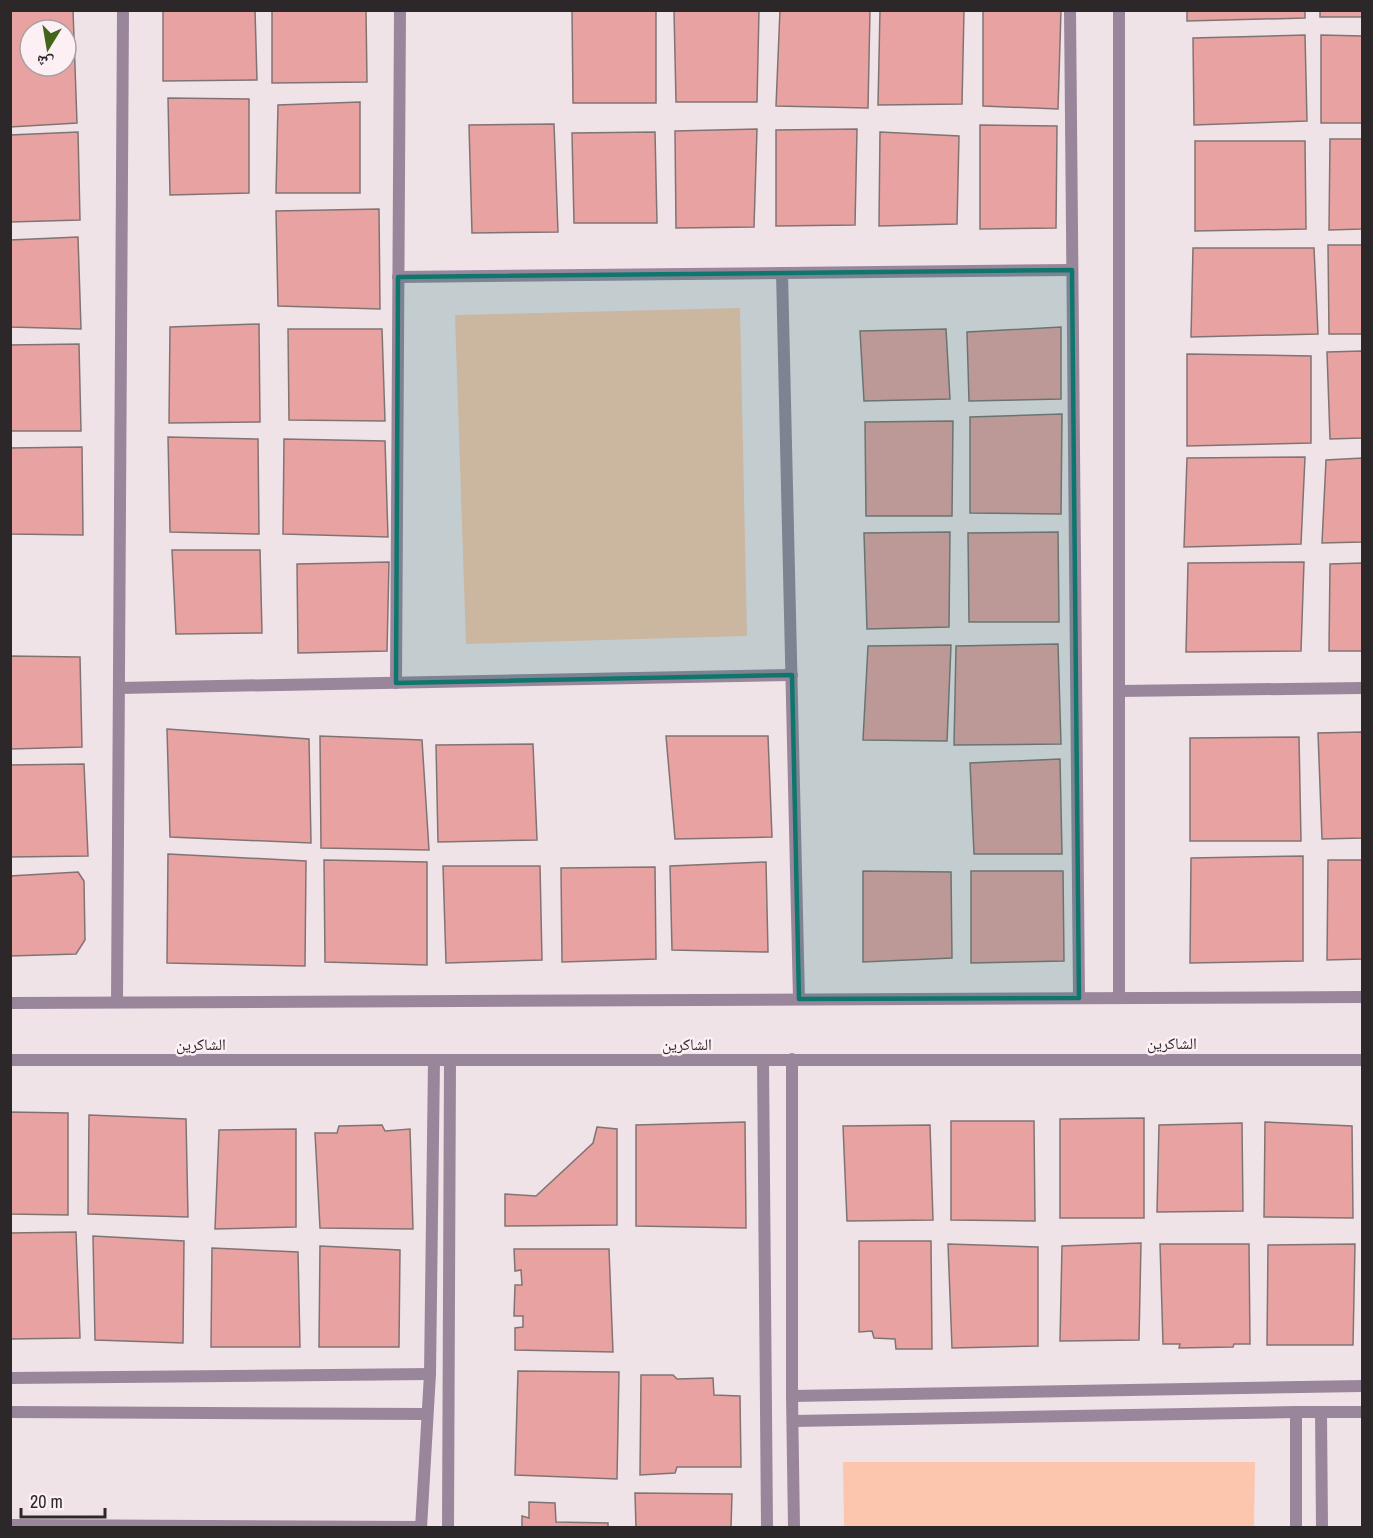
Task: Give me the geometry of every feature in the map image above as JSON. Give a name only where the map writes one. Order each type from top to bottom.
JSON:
[{"type":"street","points":[[117,1002],[123,10]]},
{"type":"street","points":[[396,683],[400,10]]},
{"type":"street","points":[[1070,10],[1079,998]]},
{"type":"street","points":[[1119,10],[1119,998]]},
{"type":"street","points":[[398,276],[1072,270]]},
{"type":"street","points":[[783,273],[799,999]]},
{"type":"street","points":[[119,688],[792,675]]},
{"type":"street","points":[[1119,691],[1362,688]]},
{"type":"street","points":[[10,1003],[1362,997]]},
{"type":"street","points":[[792,1059],[794,1527]]},
{"type":"street","name":"الشاكرين","points":[[10,1060],[1362,1060]]},
{"type":"street","points":[[10,1525],[421,1527],[430,1374],[434,1060]]},
{"type":"street","points":[[448,1527],[450,1060]]},
{"type":"street","points":[[763,1060],[767,1527]]},
{"type":"street","points":[[10,1378],[430,1374]]},
{"type":"street","points":[[792,1396],[1362,1386]]},
{"type":"street","points":[[10,1412],[428,1414]]},
{"type":"street","points":[[1296,1412],[1296,1527]]},
{"type":"street","points":[[793,1421],[1362,1412]]},
{"type":"street","points":[[1321,1413],[1322,1527]]},
{"type":"highlighted area","points":[[1072,270],[1079,998],[799,999],[792,675],[396,683],[398,277]]},
{"type":"shaded area","points":[[740,308],[747,636],[466,644],[455,315]]},
{"type":"shaded area","points":[[843,1462],[1255,1462],[1254,1527],[844,1527]]},
{"type":"building","points":[[10,10],[73,10],[73,18],[18,18],[18,78],[75,78],[77,123],[10,127]]},
{"type":"building","points":[[163,10],[255,10],[257,80],[163,81]]},
{"type":"building","points":[[272,10],[366,10],[367,82],[272,83]]},
{"type":"building","points":[[572,10],[656,10],[656,103],[573,103]]},
{"type":"building","points":[[674,10],[759,10],[757,102],[676,102]]},
{"type":"building","points":[[780,10],[870,10],[868,108],[776,106]]},
{"type":"building","points":[[880,10],[964,10],[962,104],[878,105]]},
{"type":"building","points":[[983,10],[1061,10],[1058,109],[983,106]]},
{"type":"building","points":[[1187,10],[1305,10],[1305,18],[1187,21]]},
{"type":"building","points":[[1320,10],[1362,10],[1362,17],[1320,17]]},
{"type":"building","points":[[1305,35],[1307,121],[1194,125],[1193,38]]},
{"type":"building","points":[[1321,35],[1362,36],[1362,123],[1321,123]]},
{"type":"building","points":[[168,98],[249,99],[249,193],[170,195]]},
{"type":"building","points":[[360,102],[360,193],[276,193],[278,105]]},
{"type":"building","points":[[554,124],[558,232],[472,233],[469,125]]},
{"type":"building","points":[[980,125],[1057,126],[1056,228],[980,229]]},
{"type":"building","points":[[757,129],[754,227],[676,228],[675,131]]},
{"type":"building","points":[[857,129],[855,225],[776,226],[776,130]]},
{"type":"building","points":[[78,132],[80,220],[10,222],[10,135]]},
{"type":"building","points":[[655,132],[657,223],[574,223],[572,133]]},
{"type":"building","points":[[880,132],[959,136],[957,224],[879,226]]},
{"type":"building","points":[[1330,139],[1362,139],[1362,229],[1329,230]]},
{"type":"building","points":[[1195,141],[1305,141],[1306,229],[1195,231]]},
{"type":"building","points":[[379,209],[380,309],[278,306],[276,211]]},
{"type":"building","points":[[78,237],[81,329],[10,327],[10,240]]},
{"type":"building","points":[[1328,245],[1362,245],[1362,334],[1329,334]]},
{"type":"building","points":[[1193,248],[1314,248],[1318,334],[1191,337]]},
{"type":"building","points":[[259,324],[260,422],[169,423],[170,327]]},
{"type":"building","points":[[1061,327],[1061,399],[969,401],[967,332]]},
{"type":"building","points":[[288,329],[382,329],[385,421],[289,420]]},
{"type":"building","points":[[946,329],[950,399],[864,401],[860,331]]},
{"type":"building","points":[[79,344],[81,431],[10,431],[10,345]]},
{"type":"building","points":[[1362,351],[1362,438],[1330,439],[1327,352]]},
{"type":"building","points":[[1187,354],[1311,356],[1311,443],[1187,446]]},
{"type":"building","points":[[1062,414],[1061,514],[970,513],[970,417]]},
{"type":"building","points":[[953,421],[952,516],[866,516],[865,422]]},
{"type":"building","points":[[168,437],[258,439],[259,534],[170,532]]},
{"type":"building","points":[[284,439],[385,441],[388,537],[283,534]]},
{"type":"building","points":[[82,447],[83,535],[10,534],[10,448]]},
{"type":"building","points":[[1305,457],[1301,544],[1184,547],[1187,458]]},
{"type":"building","points":[[1362,458],[1362,542],[1322,543],[1326,460]]},
{"type":"building","points":[[950,532],[949,627],[867,629],[864,533]]},
{"type":"building","points":[[1058,532],[1059,622],[969,622],[968,533]]},
{"type":"building","points":[[172,550],[260,550],[262,633],[176,634]]},
{"type":"building","points":[[389,562],[387,651],[298,653],[297,564]]},
{"type":"building","points":[[1304,562],[1301,651],[1186,652],[1188,563]]},
{"type":"building","points":[[1362,563],[1362,651],[1329,651],[1330,564]]},
{"type":"building","points":[[1058,644],[1061,744],[954,745],[956,646]]},
{"type":"building","points":[[951,645],[947,741],[863,740],[868,646]]},
{"type":"building","points":[[10,656],[80,657],[82,747],[10,749]]},
{"type":"building","points":[[167,729],[309,739],[311,843],[170,837]]},
{"type":"building","points":[[1362,732],[1362,838],[1322,839],[1318,733]]},
{"type":"building","points":[[320,736],[422,740],[429,850],[321,848]]},
{"type":"building","points":[[666,736],[768,736],[772,837],[675,839]]},
{"type":"building","points":[[1299,737],[1301,841],[1190,841],[1190,738]]},
{"type":"building","points":[[533,744],[537,840],[438,842],[436,745]]},
{"type":"building","points":[[1060,759],[1062,854],[974,854],[970,763]]},
{"type":"building","points":[[84,764],[88,856],[10,857],[10,765]]},
{"type":"building","points":[[168,854],[306,861],[305,966],[167,963]]},
{"type":"building","points":[[1303,856],[1303,961],[1190,963],[1191,858]]},
{"type":"building","points":[[324,860],[427,862],[427,965],[325,962]]},
{"type":"building","points":[[1328,860],[1362,860],[1362,959],[1327,960]]},
{"type":"building","points":[[766,862],[768,952],[672,950],[670,866]]},
{"type":"building","points":[[443,866],[540,866],[542,960],[446,963]]},
{"type":"building","points":[[655,867],[656,959],[562,962],[561,868]]},
{"type":"building","points":[[863,871],[951,872],[952,958],[863,962]]},
{"type":"building","points":[[971,871],[1063,871],[1064,961],[971,963]]},
{"type":"building","points":[[78,872],[84,881],[85,940],[76,954],[10,956],[10,876]]},
{"type":"building","points":[[10,1112],[68,1113],[68,1215],[10,1214]]},
{"type":"building","points":[[89,1115],[186,1119],[188,1217],[88,1214]]},
{"type":"building","points":[[1144,1118],[1144,1218],[1060,1218],[1060,1119]]},
{"type":"building","points":[[951,1121],[1034,1121],[1035,1221],[951,1220]]},
{"type":"building","points":[[745,1122],[746,1228],[636,1226],[636,1125]]},
{"type":"building","points":[[1265,1122],[1352,1126],[1353,1218],[1264,1217]]},
{"type":"building","points":[[1242,1123],[1243,1211],[1157,1212],[1159,1125]]},
{"type":"building","points":[[382,1125],[385,1131],[410,1129],[413,1229],[320,1228],[315,1133],[337,1133],[339,1126]]},
{"type":"building","points":[[930,1125],[933,1220],[847,1221],[843,1126]]},
{"type":"building","points":[[597,1127],[617,1129],[617,1225],[505,1226],[505,1194],[536,1196],[593,1143]]},
{"type":"building","points":[[296,1129],[296,1227],[215,1229],[219,1130]]},
{"type":"building","points":[[76,1232],[80,1338],[10,1339],[10,1233]]},
{"type":"building","points":[[93,1236],[184,1241],[183,1343],[95,1340]]},
{"type":"building","points":[[859,1241],[931,1241],[932,1349],[896,1349],[895,1339],[874,1338],[872,1331],[859,1332]]},
{"type":"building","points":[[1141,1243],[1139,1340],[1060,1341],[1062,1246]]},
{"type":"building","points":[[948,1244],[1038,1247],[1038,1346],[952,1348]]},
{"type":"building","points":[[1160,1244],[1249,1244],[1250,1344],[1234,1344],[1233,1347],[1179,1348],[1180,1344],[1163,1344]]},
{"type":"building","points":[[1355,1244],[1353,1345],[1267,1345],[1268,1245]]},
{"type":"building","points":[[320,1246],[400,1250],[399,1347],[319,1347]]},
{"type":"building","points":[[212,1248],[298,1252],[300,1347],[211,1347]]},
{"type":"building","points":[[514,1249],[609,1249],[613,1352],[515,1350],[515,1328],[523,1327],[523,1316],[514,1316],[515,1285],[522,1285],[521,1270],[515,1271]]},
{"type":"building","points":[[518,1371],[619,1372],[617,1479],[515,1475]]},
{"type":"building","points":[[641,1375],[673,1375],[677,1379],[713,1378],[714,1395],[740,1396],[741,1467],[677,1467],[675,1473],[640,1475]]},
{"type":"building","points":[[635,1493],[732,1494],[731,1528],[636,1528]]},
{"type":"building","points":[[529,1502],[555,1503],[556,1522],[608,1523],[608,1528],[522,1528],[522,1516],[529,1518]]}]
